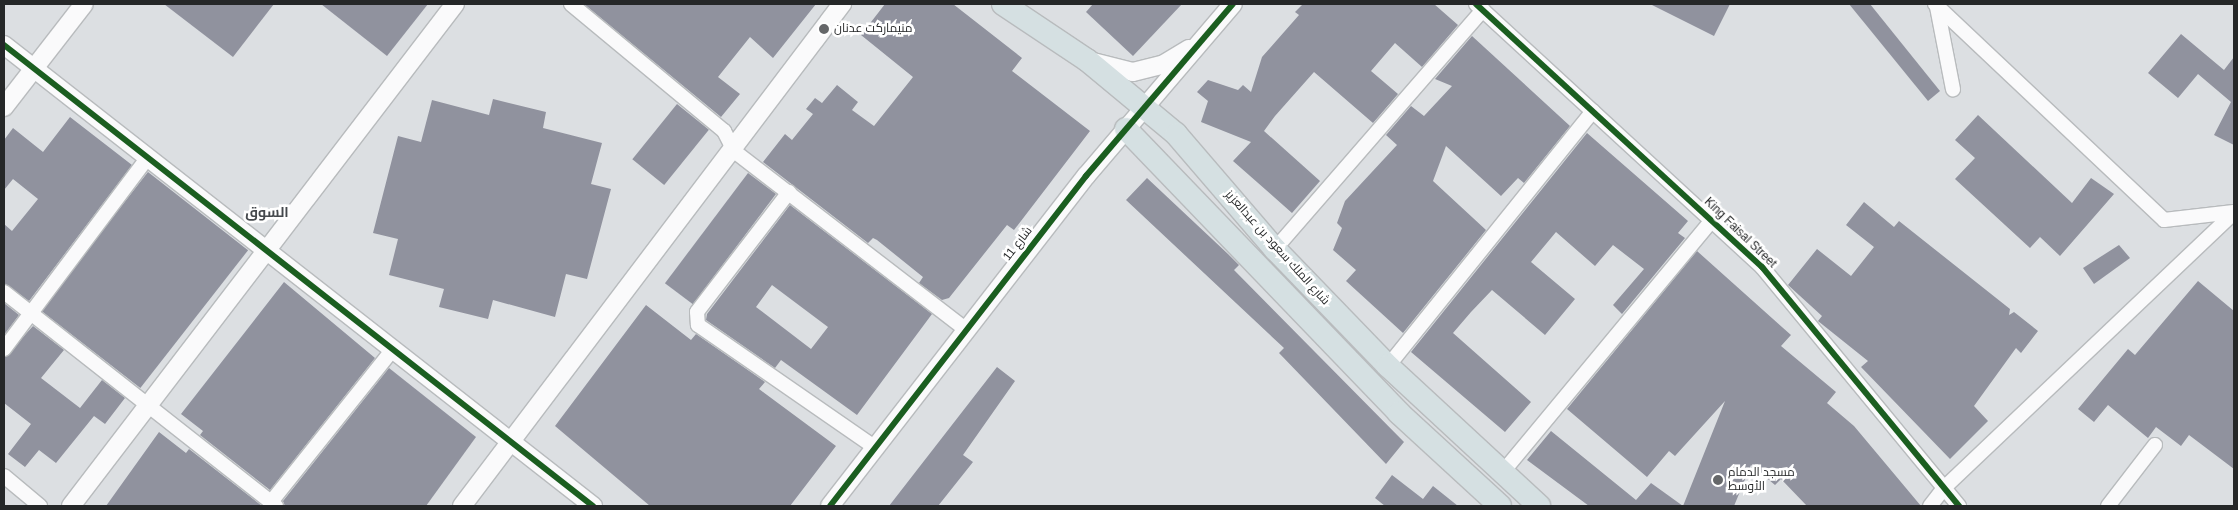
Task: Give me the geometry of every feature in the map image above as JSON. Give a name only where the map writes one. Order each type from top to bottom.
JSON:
[{"type":"main road","name":"شارع الملك سعود بن عبدالعزيز","points":[[1003,4],[1087,60],[1176,134],[1275,249],[1388,366],[1539,506]]},
{"type":"main road","name":"شارع الملك سعود بن عبدالعزيز","points":[[1126,129],[1399,413],[1500,506]]},
{"type":"street","points":[[4,107],[84,4]]},
{"type":"street","points":[[71,506],[268,252],[455,4]]},
{"type":"street","points":[[570,4],[724,131],[734,151],[965,329]]},
{"type":"street","points":[[462,506],[734,151],[842,4]]},
{"type":"street","name":"شارع 11","points":[[830,506],[965,329],[1126,129],[1147,108],[1234,4]]},
{"type":"street","points":[[1936,6],[1953,89]]},
{"type":"street","points":[[1936,6],[2164,220],[2234,212]]},
{"type":"street","points":[[1275,249],[1479,7]]},
{"type":"street","name":"King Faisal Street","points":[[1479,7],[1762,267],[1959,506]]},
{"type":"street","points":[[1087,60],[1133,72],[1164,64],[1202,41]]},
{"type":"street","points":[[4,46],[150,156],[268,252],[593,506]]},
{"type":"street","points":[[1388,366],[1593,111]]},
{"type":"street","points":[[4,349],[150,156]]},
{"type":"street","points":[[789,192],[697,312],[698,325],[874,447]]},
{"type":"street","points":[[1930,506],[1945,487],[2234,212]]},
{"type":"street","points":[[1502,472],[1711,221]]},
{"type":"street","points":[[4,292],[273,504],[393,349]]},
{"type":"street","points":[[2108,506],[2155,445]]},
{"type":"street","points":[[4,476],[40,506]]},
{"type":"building","points":[[164,4],[274,4],[233,57]]},
{"type":"building","points":[[321,4],[428,4],[387,56]]},
{"type":"building","points":[[584,4],[816,4],[773,58],[750,37],[718,77],[740,94],[721,117]]},
{"type":"building","points":[[885,4],[953,4],[1022,58],[1012,71],[1090,131],[1014,230],[1007,225],[949,298],[942,300],[919,283],[923,277],[877,240],[873,238],[868,243],[763,162],[785,134],[792,140],[813,114],[806,109],[815,98],[822,103],[837,85],[858,102],[852,110],[874,126],[913,77],[861,35]]},
{"type":"building","points":[[1093,4],[1182,4],[1133,56],[1086,12]]},
{"type":"building","points":[[1303,4],[1434,4],[1458,25],[1422,67],[1395,43],[1371,71],[1398,94],[1373,123],[1314,72],[1275,116],[1264,131],[1320,181],[1292,213],[1233,161],[1251,142],[1201,122],[1208,101],[1197,92],[1208,80],[1238,90],[1243,85],[1251,92],[1262,57],[1299,15],[1295,12]]},
{"type":"building","points":[[1650,4],[1730,4],[1714,36]]},
{"type":"building","points":[[1849,4],[1870,4],[1940,91],[1928,101]]},
{"type":"building","points":[[2181,34],[2224,70],[2234,57],[2234,145],[2214,135],[2231,102],[2198,74],[2178,98],[2148,73]]},
{"type":"building","points":[[1472,36],[1570,126],[1524,183],[1518,178],[1501,196],[1446,146],[1433,181],[1486,230],[1403,333],[1346,281],[1356,270],[1333,250],[1342,228],[1337,223],[1345,201],[1397,145],[1386,135],[1411,106],[1424,116],[1452,86],[1435,79]]},
{"type":"building","points":[[493,99],[546,112],[543,128],[602,143],[591,184],[611,189],[587,279],[566,274],[555,317],[493,300],[488,319],[439,307],[444,289],[389,275],[398,239],[373,233],[398,136],[421,142],[432,100],[489,115]]},
{"type":"building","points":[[677,104],[709,130],[664,185],[632,159]]},
{"type":"building","points":[[1978,115],[2072,203],[2091,178],[2114,194],[2060,256],[2040,237],[2030,248],[1955,179],[1975,158],[1955,140]]},
{"type":"building","points":[[70,117],[132,165],[29,301],[4,283],[4,224],[12,231],[38,199],[13,179],[4,190],[4,140],[13,128],[43,152]]},
{"type":"building","points":[[1587,133],[1688,221],[1678,233],[1685,238],[1622,314],[1613,305],[1644,269],[1613,245],[1595,266],[1556,232],[1531,262],[1575,299],[1545,335],[1492,290],[1471,312],[1453,333],[1531,402],[1505,432],[1411,352]]},
{"type":"building","points":[[148,172],[248,250],[140,388],[40,310]]},
{"type":"building","points":[[748,173],[776,194],[693,304],[665,283]]},
{"type":"building","points":[[1147,178],[1239,265],[1234,270],[1404,442],[1386,464],[1279,353],[1284,348],[1126,200]]},
{"type":"building","points":[[1864,202],[1894,227],[1899,221],[2010,309],[2009,315],[2014,312],[2038,331],[2021,353],[2016,348],[1974,406],[1988,421],[1950,459],[1861,367],[1868,361],[1818,321],[1822,316],[1788,285],[1817,249],[1851,276],[1874,247],[1846,225]]},
{"type":"building","points":[[790,205],[932,314],[857,415],[781,360],[775,368],[706,320],[707,314]],"holes":[[[772,285],[828,327],[811,349],[756,307]]]},
{"type":"building","points":[[2119,245],[2130,258],[2094,284],[2083,268]]},
{"type":"building","points":[[1697,251],[1791,335],[1781,346],[1836,392],[1827,403],[1854,426],[1921,506],[1807,506],[1781,479],[1775,485],[1751,465],[1734,506],[1683,506],[1725,401],[1675,456],[1669,451],[1647,477],[1567,409]]},
{"type":"building","points":[[2198,281],[2234,311],[2234,469],[2189,435],[2181,446],[2156,427],[2148,438],[2108,405],[2094,422],[2078,409],[2128,349],[2135,355]]},
{"type":"building","points":[[284,282],[375,358],[270,490],[200,435],[203,431],[181,414]]},
{"type":"building","points":[[4,303],[19,315],[4,335]]},
{"type":"building","points":[[646,305],[691,340],[696,334],[765,382],[759,389],[836,446],[790,506],[650,506],[555,426]]},
{"type":"building","points":[[33,326],[64,350],[41,378],[80,408],[102,380],[125,398],[105,424],[94,416],[56,463],[39,450],[25,467],[8,454],[31,424],[4,403],[4,358]]},
{"type":"building","points":[[997,367],[1015,381],[963,455],[973,462],[938,506],[889,506]]},
{"type":"building","points":[[389,368],[476,437],[426,506],[285,506],[283,501]]},
{"type":"building","points":[[1551,431],[1636,500],[1651,483],[1683,506],[1589,506],[1527,460]]},
{"type":"building","points":[[159,432],[186,453],[189,449],[262,506],[106,506]]},
{"type":"building","points":[[1392,475],[1423,499],[1433,486],[1458,506],[1385,506],[1375,498]]},
{"type":"cycle path","points":[[830,506],[1086,176],[1233,4]]},
{"type":"cycle path","points":[[1476,4],[1762,267],[1959,506]]},
{"type":"cycle path","points":[[4,45],[593,506]]},
{"type":"place","name":"منيماركت عدنان","points":[[824,29]]},
{"type":"place","name":"مسجد الدمام الأوسط","points":[[1718,480]]},
{"type":"district","name":"السوق","points":[[267,212]]}]
